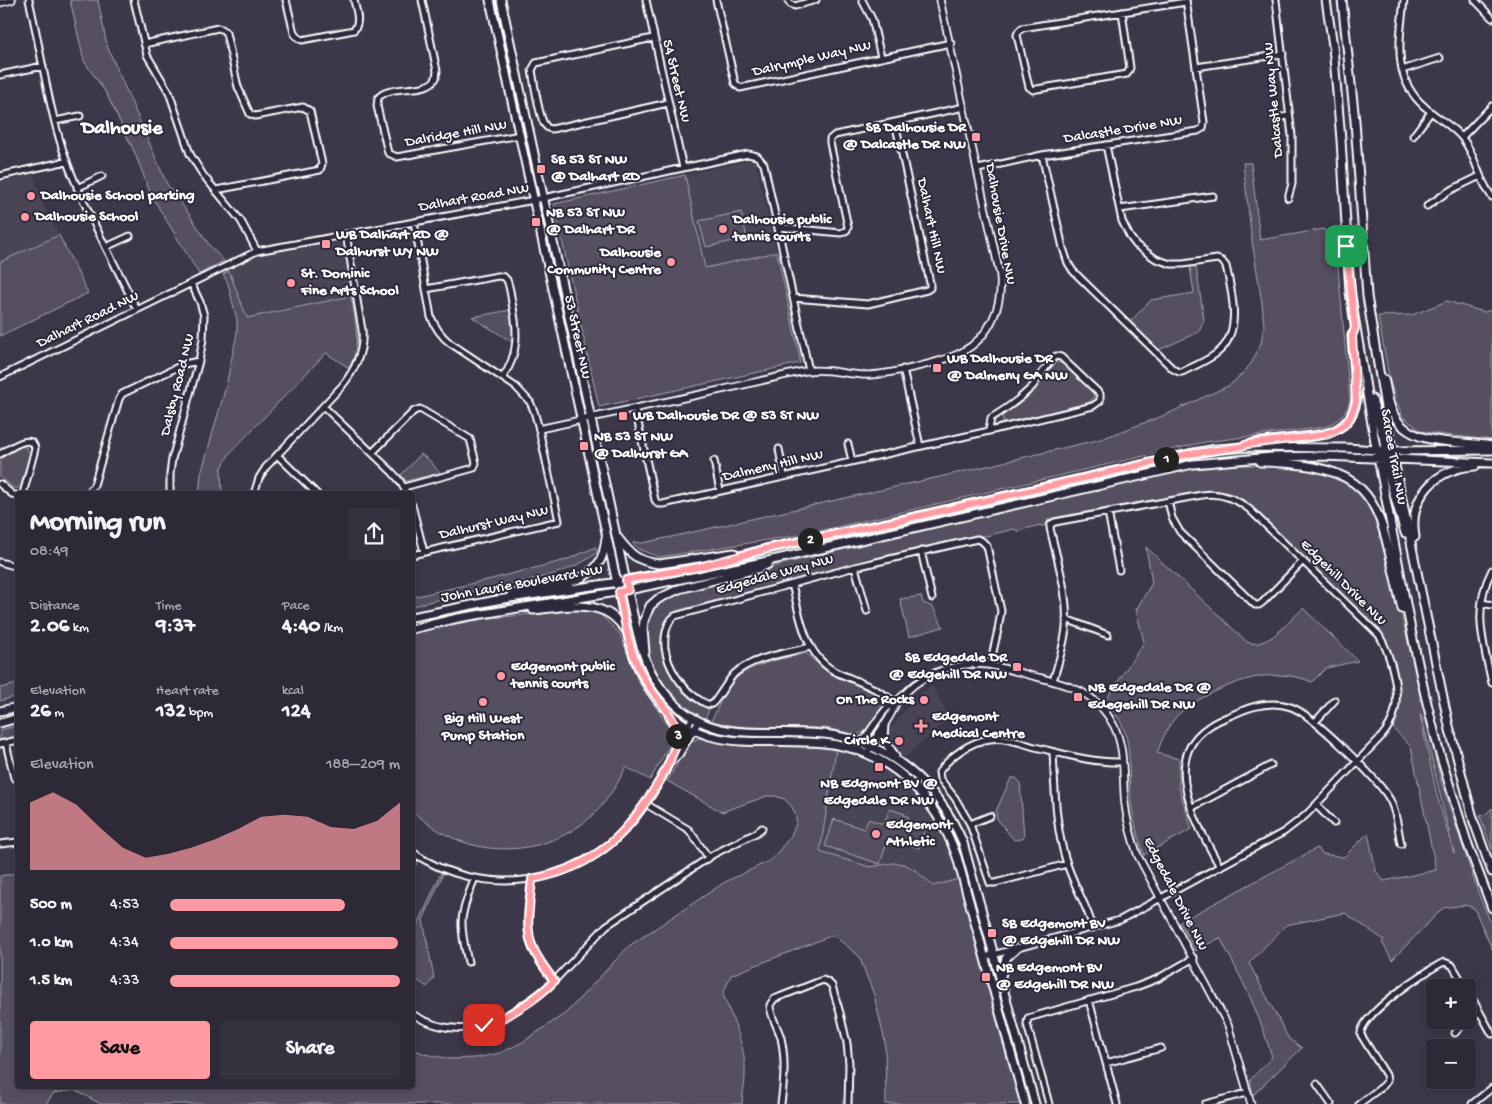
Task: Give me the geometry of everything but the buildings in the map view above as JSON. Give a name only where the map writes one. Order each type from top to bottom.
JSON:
[{"type":"main road","name":"53 Street NW","points":[[490,0],[634,656],[650,690],[666,709]]},
{"type":"main road","name":"53 Street NW","points":[[501,0],[590,418],[641,648],[647,663]]},
{"type":"main road","name":"Sarcee Trail NW","points":[[1326,0],[1341,140],[1346,246],[1355,328],[1376,450]]},
{"type":"main road","name":"Sarcee Trail NW","points":[[1342,0],[1355,121],[1367,296],[1389,451]]},
{"type":"main road","points":[[1370,319],[1376,336],[1392,412],[1403,427],[1411,433],[1431,439],[1492,446]]},
{"type":"main road","points":[[1239,447],[1248,444],[1321,435],[1344,425],[1350,418],[1356,402],[1352,336],[1355,328]]},
{"type":"main road","points":[[1367,390],[1372,398],[1389,456],[1394,459]]},
{"type":"main road","name":"John Laurie Boulevard NW","points":[[415,616],[497,600],[617,582],[699,567],[766,549],[1189,454],[1239,447],[1389,451],[1492,450]]},
{"type":"main road","points":[[1376,450],[1381,453],[1407,542],[1413,554]]},
{"type":"main road","name":"John Laurie Boulevard NW","points":[[415,627],[458,618],[619,592],[777,559],[1193,464],[1241,459],[1323,456],[1492,464]]},
{"type":"main road","name":"Sarcee Trail NW","points":[[1381,458],[1412,635],[1439,751],[1467,842],[1492,908]]},
{"type":"main road","points":[[1241,459],[1244,461],[1309,465],[1327,469],[1346,477],[1362,488],[1370,497],[1381,519],[1406,623],[1412,635]]},
{"type":"main road","name":"Sarcee Trail NW","points":[[1394,459],[1459,769],[1474,822],[1492,872]]},
{"type":"main road","points":[[1428,626],[1429,613],[1413,528],[1418,499],[1429,485],[1445,473],[1467,466],[1492,464]]},
{"type":"main road","points":[[497,600],[516,592],[566,582],[585,576],[600,561],[607,535]]},
{"type":"main road","points":[[616,536],[635,558],[659,564],[766,549]]},
{"type":"main road","points":[[777,559],[760,568],[679,589],[658,599],[650,606],[643,629],[647,663],[664,692],[677,706],[696,719],[719,729],[736,732],[816,733],[837,736],[867,743],[900,762]]},
{"type":"main road","points":[[458,618],[466,619],[561,607],[586,607],[598,608],[610,614],[628,631]]},
{"type":"main road","points":[[0,711],[15,708]]},
{"type":"main road","points":[[666,709],[691,727],[710,737],[732,742],[825,743],[867,754],[885,763],[910,781],[926,798],[943,823],[957,857],[1025,1104]]},
{"type":"main road","points":[[666,709],[676,731],[678,742]]},
{"type":"main road","points":[[0,722],[15,719]]},
{"type":"main road","points":[[884,726],[882,734],[884,742],[900,762],[936,796],[959,833],[1035,1104]]},
{"type":"main road","points":[[1001,978],[1006,958],[1017,948]]},
{"type":"street","points":[[0,3],[12,0]]},
{"type":"street","points":[[29,0],[55,121],[67,161],[77,188],[138,310]]},
{"type":"street","points":[[134,0],[144,44],[153,66],[174,104],[190,154],[203,175],[241,221],[257,251]]},
{"type":"street","points":[[286,0],[294,33],[302,40],[354,30],[358,20],[354,0]]},
{"type":"street","name":"Dalridge Hill NW","points":[[422,0],[437,71],[436,78],[429,85],[384,93],[378,98],[377,106],[388,153],[397,157],[520,136]]},
{"type":"street","name":"54 Street NW","points":[[646,0],[683,168]]},
{"type":"street","name":"Dalrymple Way NW","points":[[716,0],[735,83],[740,88],[951,42]]},
{"type":"street","points":[[788,0],[790,4],[795,6],[816,0]]},
{"type":"street","points":[[862,0],[872,19],[881,57]]},
{"type":"street","name":"Dalhousie Drive NW","points":[[539,429],[809,371],[870,375],[903,369],[945,359],[966,350],[986,331],[996,314],[1000,294],[1000,275],[951,42],[940,0]]},
{"type":"street","name":"Dalcastle Way NW","points":[[1276,0],[1292,142],[1292,184],[1288,198]]},
{"type":"street","points":[[1404,0],[1400,46],[1404,80],[1413,95],[1462,137],[1492,197]]},
{"type":"street","points":[[1475,0],[1492,18]]},
{"type":"street","points":[[1122,12],[1130,68],[1127,74],[1033,90],[1029,87],[1017,35],[1020,29],[1186,1]]},
{"type":"street","name":"Dalcastle Drive NW","points":[[978,169],[1042,155],[1198,131],[1203,128],[1204,122],[1186,1]]},
{"type":"street","points":[[144,44],[218,28],[222,29],[226,33],[238,87],[250,114],[255,116],[303,107],[310,111],[322,164],[320,170],[216,190]]},
{"type":"street","points":[[653,38],[536,63],[532,70],[537,97],[544,123],[548,128],[552,129],[668,103]]},
{"type":"street","points":[[1196,67],[1283,54]]},
{"type":"street","points":[[1402,70],[1440,58]]},
{"type":"street","points":[[0,75],[43,66]]},
{"type":"street","points":[[1462,137],[1492,106]]},
{"type":"street","points":[[778,227],[846,232],[848,227],[830,143],[830,139],[836,134],[964,107]]},
{"type":"street","points":[[1413,136],[1431,112]]},
{"type":"street","points":[[55,121],[80,116]]},
{"type":"street","points":[[1276,118],[1290,116]]},
{"type":"street","name":"Dalhart Hill NW","points":[[793,298],[868,304],[925,291],[930,288],[931,285],[895,122]]},
{"type":"street","points":[[1042,155],[1062,248],[1073,271],[1173,369],[1182,372],[1216,354],[1223,348],[1231,334],[1234,317],[1226,266],[1217,259],[1171,264],[1147,254],[1130,237],[1122,221],[1106,145]]},
{"type":"street","name":"Dalhart Road NW","points":[[0,377],[257,251],[534,200],[748,154],[758,156],[764,164],[809,371]]},
{"type":"street","points":[[0,176],[67,161]]},
{"type":"street","points":[[77,188],[102,176]]},
{"type":"street","points":[[1427,206],[1449,190],[1480,176]]},
{"type":"street","points":[[1120,209],[1213,196]]},
{"type":"street","name":"Dalhurst Way NW","points":[[414,222],[431,317],[440,334],[455,347],[520,390],[530,402],[539,429],[559,521],[415,554]]},
{"type":"street","points":[[255,491],[262,472],[349,377],[358,359],[362,346],[361,324],[346,234]]},
{"type":"street","points":[[106,247],[130,236]]},
{"type":"street","points":[[426,289],[498,276],[506,279],[509,285],[517,333],[515,353],[503,378]]},
{"type":"street","name":"Dalsby Road NW","points":[[170,491],[172,459],[199,361],[203,339],[204,316],[191,283]]},
{"type":"street","name":"Dalmeny Hill NW","points":[[635,409],[656,502],[663,504],[989,431],[1093,406],[1100,400],[1100,394],[1061,356],[1054,356],[1032,387],[1019,399],[991,418],[989,431]]},
{"type":"street","points":[[90,491],[94,485],[122,394],[184,364],[199,361]]},
{"type":"street","points":[[903,369],[920,446]]},
{"type":"street","points":[[323,406],[392,472],[406,491]]},
{"type":"street","points":[[372,453],[414,411],[420,409],[470,438],[476,463],[474,468],[404,487]]},
{"type":"street","points":[[0,454],[26,440],[34,443],[35,449],[23,491]]},
{"type":"street","points":[[848,444],[852,461]]},
{"type":"street","points":[[779,449],[784,476]]},
{"type":"street","points":[[277,454],[314,491]]},
{"type":"street","points":[[714,461],[720,491]]},
{"type":"street","points":[[0,484],[15,495]]},
{"type":"street","name":"Edgehill Drive NW","points":[[985,957],[1120,920],[1296,824],[1381,737],[1393,718],[1396,708],[1396,693],[1389,658],[1379,635],[1249,510],[1232,498],[1208,494],[1055,522],[1050,526],[1066,604],[1066,630],[1054,681]]},
{"type":"street","points":[[1168,501],[1172,518],[1180,532],[1254,606],[1260,605],[1303,561]]},
{"type":"street","points":[[1108,512],[1119,570]]},
{"type":"street","points":[[415,516],[424,552]]},
{"type":"street","name":"Edgedale Way NW","points":[[810,647],[754,662],[741,668],[729,680],[714,703],[710,705],[704,703],[686,688],[676,675],[669,663],[665,638],[670,622],[675,616],[855,567],[977,539],[985,543],[1001,611],[990,665]]},
{"type":"street","points":[[921,552],[932,598]]},
{"type":"street","points":[[0,562],[15,566]]},
{"type":"street","points":[[855,567],[867,611]]},
{"type":"street","points":[[1492,570],[1483,592],[1480,621],[1492,683]]},
{"type":"street","points":[[792,584],[804,632],[810,647],[829,667],[876,688],[896,703]]},
{"type":"street","points":[[1482,603],[1492,605]]},
{"type":"street","points":[[1066,620],[1108,635]]},
{"type":"street","name":"Edgedale Drive NW","points":[[867,754],[867,743],[887,708],[896,703],[912,686],[938,672],[958,666],[990,665],[1054,681],[1078,689],[1098,704],[1108,715],[1119,738],[1125,804],[1138,856],[1228,1025],[1251,1104]]},
{"type":"street","points":[[1315,722],[1335,700]]},
{"type":"street","name":"Edgedale Drive NW","points":[[858,751],[884,726],[893,712],[896,703]]},
{"type":"street","points":[[1220,867],[1194,820],[1184,780],[1185,763],[1194,742],[1207,727],[1248,708],[1273,703],[1292,707],[1315,722],[1380,785],[1390,799],[1401,844]]},
{"type":"street","points":[[415,854],[444,869],[475,878],[499,881],[532,879],[565,870],[598,853],[628,828],[646,804],[669,765],[679,755],[696,719]]},
{"type":"street","points":[[669,765],[672,753],[678,742],[691,727]]},
{"type":"street","points":[[1067,864],[990,883],[970,824],[940,777],[941,769],[972,744],[991,739],[1012,741],[1093,761],[1122,762]]},
{"type":"street","points":[[3,743],[14,778]]},
{"type":"street","points":[[1053,752],[1057,821],[1067,864],[1087,907],[1093,928]]},
{"type":"street","points":[[1191,808],[1271,765]]},
{"type":"street","points":[[646,804],[689,830],[709,858]]},
{"type":"street","points":[[1316,805],[1334,823]]},
{"type":"street","points":[[970,824],[990,816]]},
{"type":"street","points":[[415,1015],[433,1024],[454,1028],[468,1028],[484,1025],[509,1014],[539,994],[554,981],[606,926],[709,858],[762,828]]},
{"type":"street","points":[[0,844],[15,842]]},
{"type":"street","points":[[468,962],[461,928],[461,917],[475,878]]},
{"type":"street","points":[[532,879],[528,923],[529,936],[536,956],[554,981]]},
{"type":"street","points":[[1049,1104],[1027,1020],[1030,1016],[1147,983],[1194,958]]},
{"type":"street","points":[[1359,1104],[1383,1086],[1387,1080],[1386,1075],[1361,1035],[1362,1027],[1368,1019],[1403,988],[1444,962],[1452,965],[1461,979]]},
{"type":"street","points":[[781,1104],[784,1077],[783,1049],[770,1005],[774,998],[823,980],[832,986],[846,1038],[849,1064],[848,1104]]},
{"type":"street","points":[[1089,1000],[1117,1104]]},
{"type":"street","points":[[1476,1005],[1492,1034]]},
{"type":"street","points":[[1476,1014],[1480,1012]]},
{"type":"street","points":[[1455,1033],[1459,1029]]},
{"type":"street","points":[[1106,1063],[1161,1048]]},
{"type":"street","points":[[1316,1084],[1331,1104]]},
{"type":"street","points":[[1472,1104],[1492,1088]]},
{"type":"street","points":[[1205,1104],[1247,1093]]},
{"type":"shaded area","points":[[70,0],[98,0],[107,46],[167,184],[210,246],[224,261],[199,274],[151,195],[134,151],[106,93],[84,61]]},
{"type":"shaded area","points":[[755,159],[777,252],[705,268],[685,175]]},
{"type":"shaded area","points":[[1243,163],[1251,163],[1260,240],[1324,229],[1337,256],[1350,400],[1344,413],[1334,422],[1325,427],[1205,442],[800,535],[659,557],[638,549],[633,544],[634,542],[642,543],[671,537],[1101,439],[1165,415],[1230,385],[1252,362],[1261,343],[1264,326]]},
{"type":"shaded area","name":"Dalhousie School","points":[[33,174],[44,206],[59,235],[0,262],[0,182]]},
{"type":"shaded area","points":[[685,175],[705,268],[777,252],[800,363],[599,407],[554,204]]},
{"type":"shaded area","name":"Dalhousie public tennis courts","points":[[741,212],[747,238],[706,247],[699,221]]},
{"type":"shaded area","points":[[59,235],[88,293],[0,336],[0,262]]},
{"type":"shaded area","name":"St. Dominic Fine Arts School","points":[[337,242],[343,246],[351,296],[247,318],[229,271],[253,258],[266,254]]},
{"type":"shaded area","points":[[1196,266],[1204,320],[1199,332],[1159,350],[1130,322],[1151,300],[1194,293],[1190,267]]},
{"type":"shaded area","points":[[229,271],[247,318],[351,296],[356,342],[353,360],[349,368],[326,353],[230,453],[221,469],[222,491],[199,491],[201,474],[226,386],[237,333],[237,320],[228,284],[223,274]]},
{"type":"shaded area","points":[[1447,301],[1484,312],[1492,310],[1492,440],[1421,431],[1402,416],[1390,382],[1378,316],[1412,315]]},
{"type":"shaded area","points":[[510,310],[513,328],[512,342],[472,317]]},
{"type":"shaded area","points":[[1057,362],[1064,364],[1091,390],[1094,395],[1092,400],[1084,405],[1003,422],[1002,416],[1034,390]]},
{"type":"shaded area","points":[[21,446],[27,448],[30,454],[21,486],[16,489],[0,477],[0,457]]},
{"type":"shaded area","points":[[421,454],[440,473],[406,481],[401,475]]},
{"type":"shaded area","points":[[1209,465],[1270,466],[1315,470],[1330,473],[1329,475],[1352,483],[1374,509],[1384,541],[1441,781],[1480,898],[1492,925],[1492,949],[1474,908],[1465,905],[1443,908],[1392,960],[1382,942],[1384,940],[1345,913],[1286,925],[1249,963],[1289,1039],[1302,1048],[1253,1095],[1250,1080],[1272,1057],[1256,1010],[1220,938],[1195,951],[1180,922],[1317,848],[1323,854],[1344,857],[1368,833],[1376,871],[1384,881],[1436,870],[1411,747],[1393,728],[1399,703],[1398,676],[1395,663],[1384,638],[1377,627],[1248,504],[1231,494],[1204,491],[1052,518],[1048,520],[1045,526],[1041,525],[1020,530],[1020,532],[1014,529],[986,536],[977,535],[884,556],[676,611],[668,618],[663,634],[664,658],[668,669],[681,687],[709,710],[705,719],[679,703],[662,685],[655,672],[646,645],[646,631],[649,618],[656,606],[674,592],[1148,476]],"holes":[[[1421,715],[1454,853],[1437,796]]]},
{"type":"shaded area","points":[[596,547],[597,553],[585,561],[557,573],[415,606],[415,597],[566,560]]},
{"type":"shaded area","points":[[1146,547],[1247,642],[1262,642],[1270,638],[1303,608],[1358,661],[1326,668],[1312,682],[1285,675],[1271,675],[1245,680],[1206,696],[1180,713],[1173,720],[1157,753],[1179,759],[1179,788],[1192,829],[1144,855],[1131,803],[1126,737],[1115,713],[1105,701],[1144,642],[1136,610],[1152,583]]},
{"type":"shaded area","points":[[921,596],[923,603],[933,607],[943,627],[909,637],[900,599]]},
{"type":"shaded area","points":[[573,610],[591,610],[602,616],[620,634],[638,681],[672,731],[672,741],[650,780],[626,767],[605,801],[582,824],[547,842],[528,847],[509,849],[489,848],[470,844],[441,832],[415,814],[415,633],[481,619]]},
{"type":"shaded area","points":[[806,653],[827,672],[873,691],[884,700],[884,705],[864,732],[857,735],[826,728],[738,727],[711,721],[724,694],[736,678],[754,667]]},
{"type":"shaded area","points":[[15,684],[15,697],[0,701],[0,688]]},
{"type":"shaded area","points":[[932,686],[950,717],[904,758],[884,737],[908,706],[921,693]]},
{"type":"shaded area","points":[[15,726],[15,737],[0,741],[0,730]]},
{"type":"shaded area","points":[[699,738],[733,744],[836,749],[820,852],[870,867],[893,863],[904,864],[915,870],[933,886],[959,879],[1020,1104],[886,1104],[885,1042],[874,995],[859,956],[833,935],[731,975],[723,994],[742,1045],[744,1056],[745,1077],[742,1104],[101,1104],[75,1090],[54,1093],[46,1104],[0,1104],[0,876],[15,873],[15,1089],[415,1089],[415,1050],[450,1059],[476,1058],[500,1053],[521,1043],[566,1013],[629,946],[725,882],[771,860],[791,836],[796,824],[796,816],[792,807],[784,799],[767,796],[722,812],[667,781],[690,742]]},
{"type":"shaded area","points":[[836,749],[875,764],[893,774],[913,792],[924,804],[939,827],[947,843],[959,879],[933,886],[912,868],[899,863],[870,867],[819,852]]},
{"type":"shaded area","points":[[1011,778],[1016,778],[1020,782],[1024,837],[1014,840],[997,819],[996,811]]},
{"type":"shaded area","points":[[1492,808],[1492,850],[1480,816],[1486,814]]},
{"type":"shaded area","name":"Edgemont Athletic","points":[[890,809],[909,817],[907,823],[925,828],[919,848],[892,839],[891,843],[887,842],[880,864],[825,846],[834,819],[864,829],[868,819],[884,823]]},
{"type":"shaded area","points":[[441,873],[443,874],[423,920],[434,978],[427,987],[415,978],[415,932]]},
{"type":"place","name":"SB Dalhousie DR @ Dalcastle DR NW","points":[[976,137]]},
{"type":"place","name":"SB 53 ST NW @ Dalhart RD","points":[[541,169]]},
{"type":"place","name":"Dalhousie School parking","points":[[31,196]]},
{"type":"place","name":"Dalhousie School","points":[[25,217]]},
{"type":"place","name":"NB 53 ST NW @ Dalhart DR","points":[[536,222]]},
{"type":"place","name":"Dalhousie public tennis courts","points":[[723,229]]},
{"type":"place","name":"WB Dalhart RD @ Dalhurst WY NW","points":[[326,244]]},
{"type":"place","name":"Dalhousie Community Centre","points":[[671,262]]},
{"type":"place","name":"St. Dominic Fine Arts School","points":[[291,283]]},
{"type":"place","name":"WB Dalhousie DR @ Dalmeny GA NW","points":[[937,368]]},
{"type":"place","name":"WB Dalhousie DR @ 53 ST NW","points":[[623,416]]},
{"type":"place","name":"NB 53 ST NW @ Dalhurst GA","points":[[584,446]]},
{"type":"place","name":"SB Edgedale DR @ Edgehill DR NW","points":[[1017,667]]},
{"type":"place","name":"Edgemont public tennis courts","points":[[501,676]]},
{"type":"place","name":"NB Edgedale DR @ Edegehill DR NW","points":[[1078,697]]},
{"type":"place","name":"On The Rocks","points":[[924,700]]},
{"type":"place","name":"Big Hill West Pump Station","points":[[483,702]]},
{"type":"place","name":"Edgemont Medical Centre","points":[[921,726]]},
{"type":"place","name":"Circle K","points":[[899,741]]},
{"type":"place","name":"NB Edgmont BV @ Edgedale DR NW","points":[[879,767]]},
{"type":"place","name":"Edgemont Athletic","points":[[876,834]]},
{"type":"place","name":"SB Edgemont BV @ Edgehill DR NW","points":[[992,933]]},
{"type":"place","name":"NB Edgemont BV @ Edgehill DR NW","points":[[986,977]]},
{"type":"district","name":"Dalhousie","points":[[122,129]]},
{"type":"route","points":[[484,1025],[502,1018],[539,994],[554,981],[536,956],[529,936],[528,923],[532,879],[572,867],[598,853],[619,836],[632,823],[646,804],[669,765],[672,753],[678,742],[678,736],[666,709],[650,690],[634,656],[619,592],[628,590],[626,580],[699,567],[766,549],[1189,454],[1248,444],[1316,436],[1336,430],[1350,418],[1355,410],[1356,402],[1352,336],[1355,328],[1346,246]]}]
